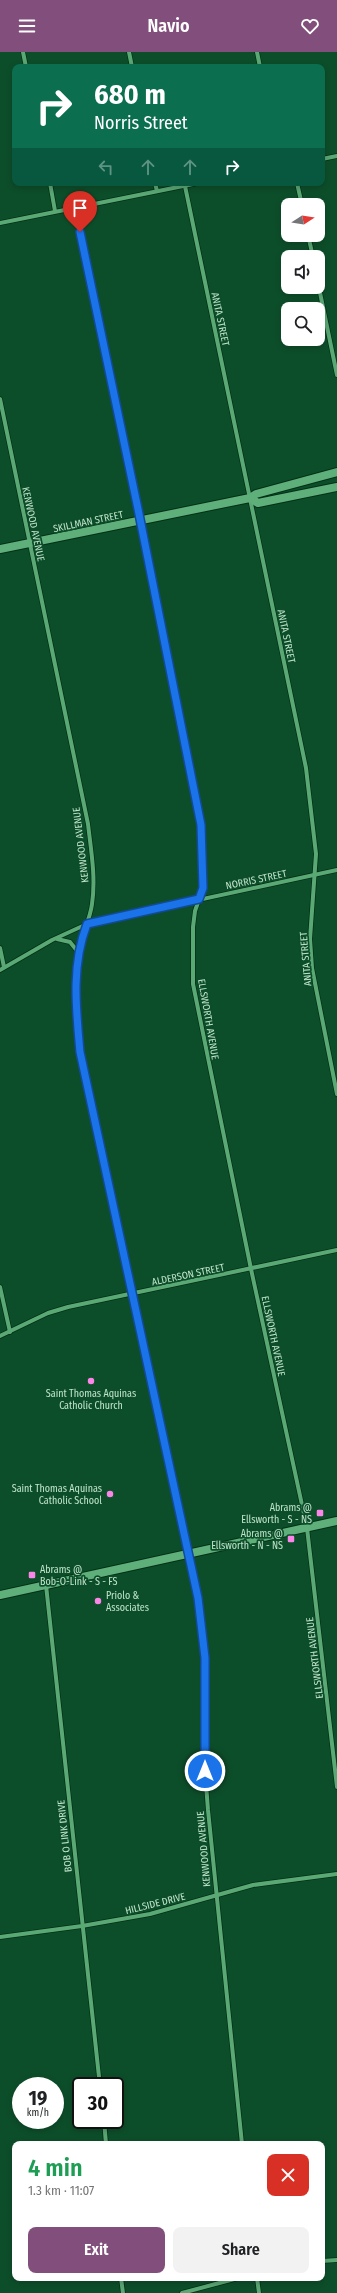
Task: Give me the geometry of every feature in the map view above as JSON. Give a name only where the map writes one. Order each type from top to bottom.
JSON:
[{"type":"main road","name":"SKILLMAN STREET","points":[[0,549],[250,498],[256,494],[337,472]]},
{"type":"main road","name":"SKILLMAN STREET","points":[[250,498],[258,503],[337,487]]},
{"type":"main road","points":[[0,1594],[337,1521]]},
{"type":"street","points":[[23,52],[25,64]]},
{"type":"street","points":[[129,52],[131,64]]},
{"type":"street","points":[[257,52],[259,64]]},
{"type":"street","points":[[325,158],[337,156]]},
{"type":"street","points":[[51,186],[55,212]]},
{"type":"street","points":[[156,186],[157,191]]},
{"type":"street","points":[[0,223],[185,186]]},
{"type":"street","name":"ANITA STREET","points":[[185,186],[306,768],[312,811],[316,874],[310,939],[312,968],[337,1094]]},
{"type":"street","points":[[298,186],[300,198]]},
{"type":"street","name":"ELLSWORTH AVENUE","points":[[75,208],[201,825],[203,888],[193,927],[195,996],[251,1268],[307,1528],[337,1788]]},
{"type":"street","points":[[320,294],[337,375]]},
{"type":"street","name":"KENWOOD AVENUE","points":[[0,399],[88,824],[93,887],[92,904],[78,952],[75,990],[80,1052],[134,1295],[198,1598],[205,1658],[205,1771],[242,2141]]},
{"type":"street","name":"NORRIS STREET","points":[[2,969],[55,939],[87,924],[337,870]]},
{"type":"street","points":[[55,939],[70,942],[78,952]]},
{"type":"street","points":[[0,948],[2,969]]},
{"type":"street","name":"ALDERSON STREET","points":[[0,1336],[48,1313],[68,1307],[134,1295],[337,1250]]},
{"type":"street","points":[[0,1287],[10,1332]]},
{"type":"street","name":"BOB O LINK DRIVE","points":[[46,1584],[99,2077]]},
{"type":"street","name":"HILLSIDE DRIVE","points":[[0,1937],[82,1926],[150,1914],[216,1894],[253,1885],[337,1874]]},
{"type":"street","points":[[105,2129],[106,2141]]},
{"type":"street","points":[[325,2261],[337,2260]]},
{"type":"street","points":[[121,2281],[123,2293]]},
{"type":"street","points":[[182,2293],[227,2281]]},
{"type":"street","points":[[257,2281],[258,2293]]},
{"type":"place","name":"Saint Thomas Aquinas Catholic Church","points":[[91,1381]]},
{"type":"place","name":"Saint Thomas Aquinas Catholic School","points":[[110,1494]]},
{"type":"place","name":"Abrams @ Ellsworth - S - NS","points":[[320,1513]]},
{"type":"place","name":"Abrams @ Ellsworth - N - NS","points":[[291,1539]]},
{"type":"place","name":"Abrams @ Bob-O-Link - S - FS","points":[[32,1575]]},
{"type":"place","name":"Priolo & Associates","points":[[98,1601]]},
{"type":"route","points":[[80,232],[138,509],[201,825],[204,858],[203,888],[199,899],[87,924],[78,952],[75,990],[80,1052],[134,1295],[186,1542],[192,1563],[198,1598],[205,1658],[205,1771]]}]
